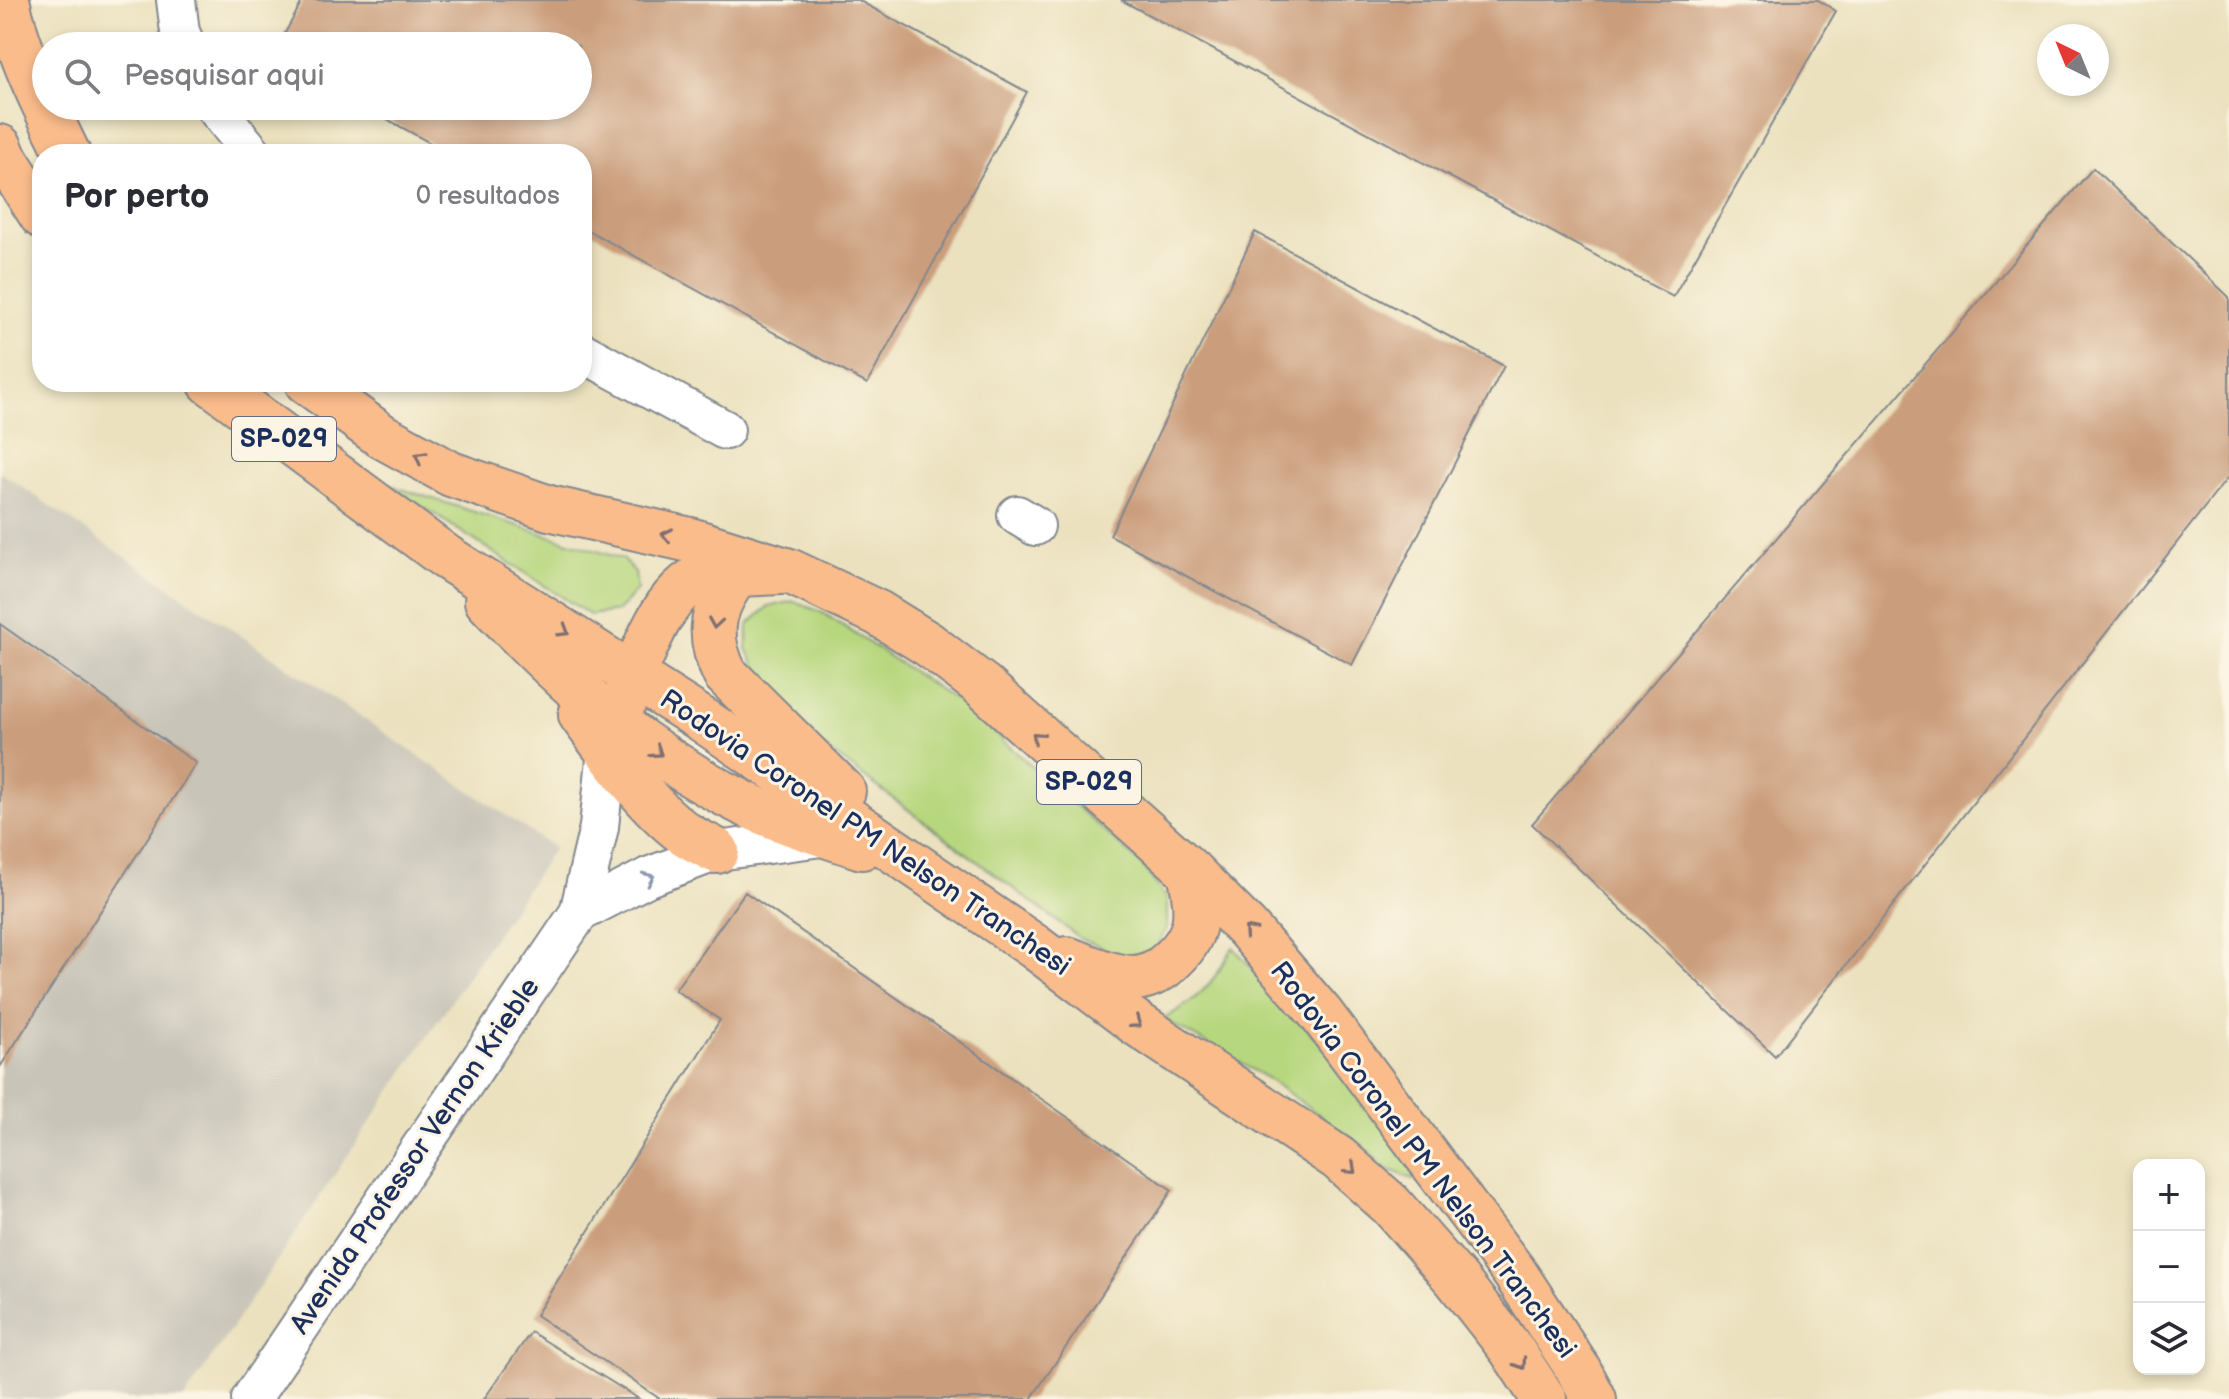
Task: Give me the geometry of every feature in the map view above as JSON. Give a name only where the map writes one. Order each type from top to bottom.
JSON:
[{"type":"highway","points":[[7,0],[13,27],[32,79]]},
{"type":"highway","points":[[51,120],[63,144]]},
{"type":"highway","points":[[0,147],[32,200]]},
{"type":"highway","name":"Rodovia Coronel PM Nelson Tranchesi","points":[[223,392],[446,557],[635,675],[1035,947],[1136,1023],[1338,1158],[1391,1205],[1465,1291],[1511,1349],[1544,1399]]},
{"type":"highway","name":"Rodovia Coronel PM Nelson Tranchesi","points":[[321,392],[382,436],[451,474],[549,508],[690,540],[789,571],[878,613],[928,644],[982,685],[1190,871],[1247,928],[1321,1014],[1514,1272],[1578,1369],[1594,1399]]},
{"type":"highway","name":"SP-029","points":[[446,557],[611,737],[639,789],[683,832],[717,851]]},
{"type":"highway","name":"SP-029","points":[[611,737],[635,675],[669,603],[680,590],[711,572],[789,571]]},
{"type":"highway","name":"SP-029","points":[[738,574],[716,610],[712,631],[715,655],[725,674],[921,868]]},
{"type":"highway","name":"SP-029","points":[[611,737],[688,773],[758,811],[921,868]]},
{"type":"highway","name":"SP-029","points":[[1035,947],[1104,973],[1135,978],[1159,971],[1180,953],[1194,931],[1197,906],[1190,871]]},
{"type":"street","points":[[176,0],[180,32]]},
{"type":"street","points":[[225,120],[245,144]]},
{"type":"street","points":[[592,357],[725,430]]},
{"type":"street","name":"Avenida Professor Vernon Krieble","points":[[251,1399],[579,913],[599,827],[611,737]]},
{"type":"street","name":"Avenida Professor Vernon Krieble","points":[[579,913],[648,877],[717,851],[829,836]]},
{"type":"shaded area","points":[[0,472],[554,848],[184,1399],[0,1399]]},
{"type":"green space","points":[[389,485],[623,559],[635,572],[637,590],[618,611],[590,615]]},
{"type":"green space","points":[[794,601],[823,613],[963,705],[1141,864],[1167,899],[1167,928],[1155,948],[1128,958],[1081,939],[815,740],[760,674],[747,649],[748,625],[768,607]]},
{"type":"green space","points":[[1233,947],[1342,1067],[1427,1185],[1385,1168],[1367,1149],[1270,1080],[1164,1019],[1205,989]]},
{"type":"building","points":[[303,0],[858,0],[1027,92],[867,384],[592,233],[592,144],[432,144],[388,120],[592,120],[592,32],[286,32]]},
{"type":"building","points":[[1121,0],[1818,0],[1836,11],[1673,297]]},
{"type":"building","points":[[2093,168],[2229,297],[2229,476],[1775,1056],[1532,824]]},
{"type":"building","points":[[1255,232],[1504,366],[1352,665],[1110,535]]},
{"type":"building","points":[[0,624],[196,763],[0,1067]]},
{"type":"building","points":[[745,892],[1172,1190],[1031,1399],[660,1399],[536,1315],[720,1020],[675,990]]},
{"type":"building","points":[[531,1332],[639,1399],[484,1399]]}]
